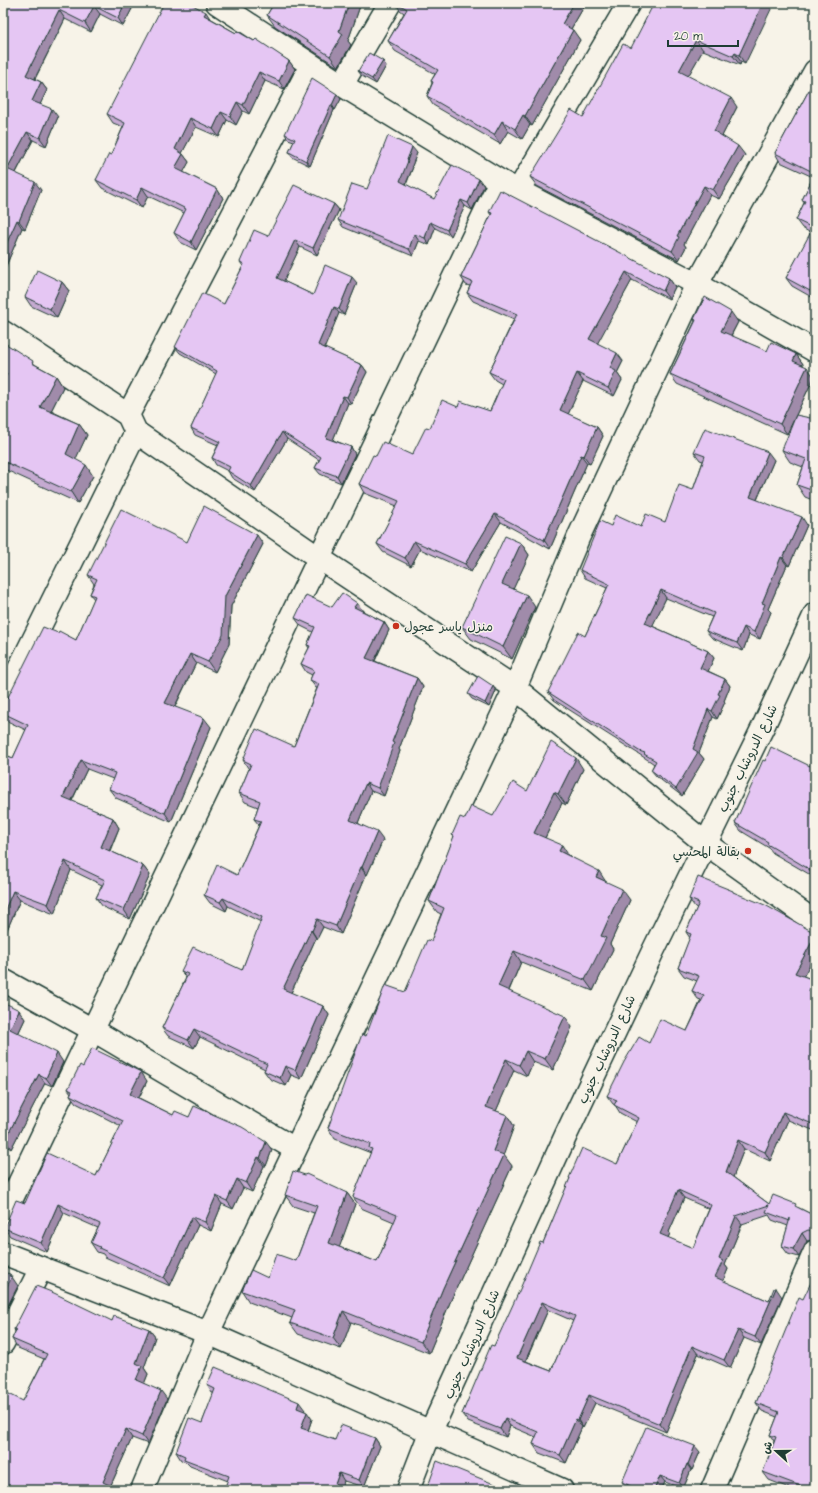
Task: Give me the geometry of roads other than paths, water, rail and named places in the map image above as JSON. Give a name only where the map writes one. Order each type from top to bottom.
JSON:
[{"type":"street","points":[[218,3],[310,65],[509,186],[697,284],[815,351]]},
{"type":"street","points":[[342,85],[390,3]]},
{"type":"street","points":[[3,1218],[319,558],[509,186],[629,3]]},
{"type":"street","points":[[3,701],[132,423],[310,65]]},
{"type":"street","points":[[142,1490],[208,1333],[515,688],[579,536],[697,284],[815,71]]},
{"type":"street","points":[[3,332],[319,558],[515,688],[705,843],[815,922]]},
{"type":"street","name":"شارع الدروشاب جنوب","points":[[408,1490],[430,1433],[566,1135],[705,843],[763,727],[815,614]]},
{"type":"street","points":[[3,980],[93,1030],[295,1148]]},
{"type":"street","points":[[712,1490],[815,1251]]},
{"type":"street","points":[[3,1253],[208,1333],[560,1490]]},
{"type":"street","points":[[3,1343],[40,1268]]},
{"type":"place","name":"منزل ياسر عجول","points":[[396,626]]},
{"type":"place","name":"بقالة المحسي","points":[[748,851]]}]
